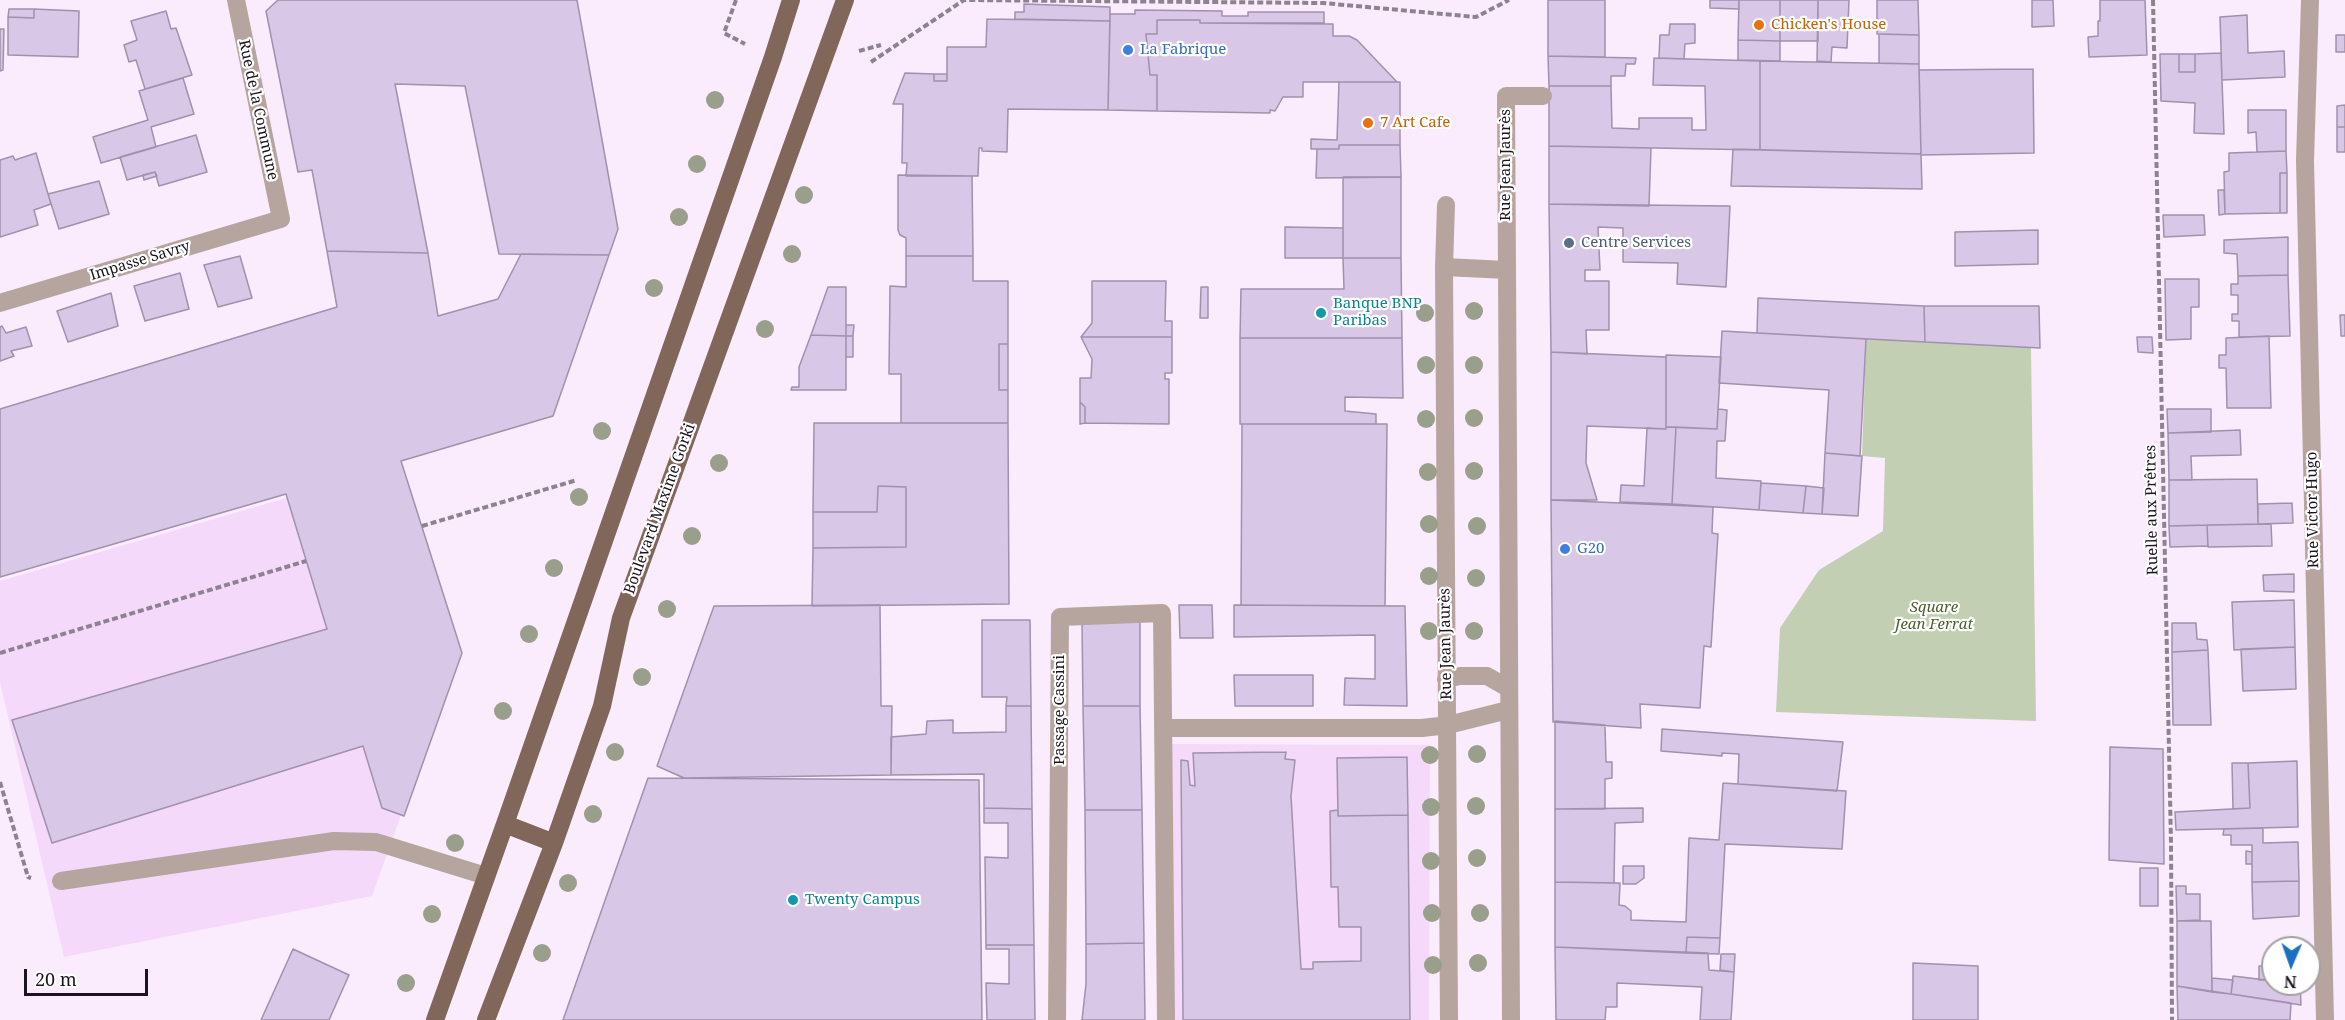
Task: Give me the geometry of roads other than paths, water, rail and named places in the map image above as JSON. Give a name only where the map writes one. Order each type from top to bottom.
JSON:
[{"type":"main road","points":[[435,1020],[791,0]]},
{"type":"main road","name":"Boulevard Maxime Gorki","points":[[486,1020],[554,843],[602,706],[621,618],[844,0]]},
{"type":"main road","points":[[505,824],[554,843]]},
{"type":"street","name":"Rue de la Commune","points":[[236,0],[281,219]]},
{"type":"street","name":"Rue Victor Hugo","points":[[2310,0],[2305,161],[2325,1020]]},
{"type":"street","name":"Rue Jean Jaurès","points":[[1511,1020],[1506,96],[1543,96]]},
{"type":"street","name":"Rue Jean Jaurès","points":[[1446,206],[1444,267],[1449,1020]]},
{"type":"street","name":"Impasse Savry","points":[[0,303],[281,219]]},
{"type":"street","points":[[1444,267],[1507,270]]},
{"type":"street","name":"Passage Cassini","points":[[1057,1020],[1060,617],[1162,613],[1166,1020]]},
{"type":"street","points":[[1446,679],[1460,676],[1487,676],[1508,688]]},
{"type":"street","points":[[1164,728],[1422,728],[1448,725],[1508,711]]},
{"type":"street","points":[[61,881],[334,841],[376,842],[486,876]]},
{"type":"place","name":"Chicken's House","points":[[1759,25]]},
{"type":"place","name":"La Fabrique","points":[[1128,50]]},
{"type":"place","name":"7 Art Cafe","points":[[1368,123]]},
{"type":"place","name":"Centre Services","points":[[1569,243]]},
{"type":"place","name":"Banque BNP Paribas","points":[[1321,313]]},
{"type":"place","name":"G20","points":[[1565,549]]},
{"type":"place","name":"Twenty Campus","points":[[793,900]]},
{"type":"park label","name":"Square Jean Ferrat","points":[[1934,616]]}]
